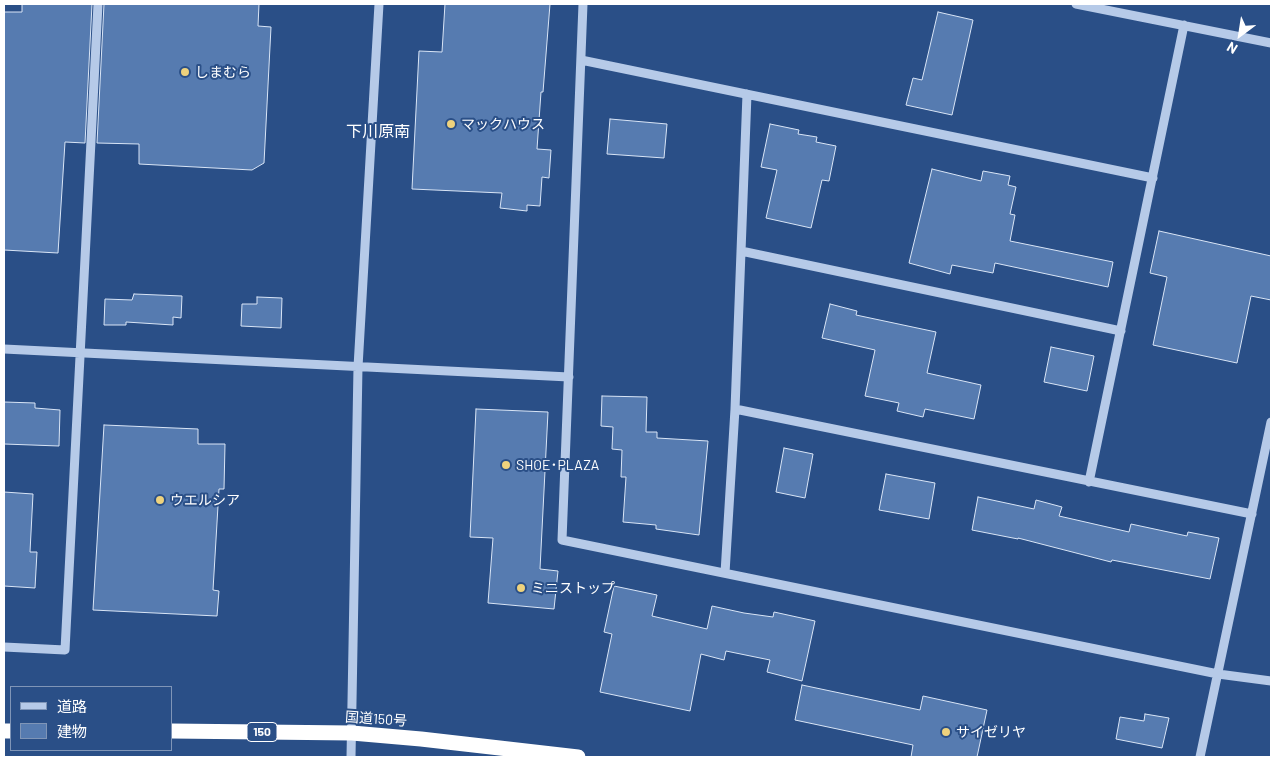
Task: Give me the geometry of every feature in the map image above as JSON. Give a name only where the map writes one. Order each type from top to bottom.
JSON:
[{"type":"highway","name":"国道150号","points":[[172,732],[352,733],[578,757]]},
{"type":"street","points":[[4,647],[65,650],[98,4]]},
{"type":"street","points":[[351,757],[358,367],[379,4]]},
{"type":"street","points":[[583,4],[562,540],[1218,674],[1271,680]]},
{"type":"street","points":[[1076,4],[1271,43]]},
{"type":"street","points":[[1089,482],[1184,25]]},
{"type":"street","points":[[581,60],[1152,178]]},
{"type":"street","points":[[725,573],[735,409],[747,94]]},
{"type":"street","points":[[741,251],[1121,331]]},
{"type":"street","points":[[4,349],[569,377]]},
{"type":"street","points":[[735,409],[1252,514]]},
{"type":"street","points":[[1200,757],[1271,422]]},
{"type":"building","points":[[22,4],[92,4],[85,143],[65,142],[58,253],[4,250],[4,12],[22,12]]},
{"type":"building","points":[[104,4],[259,4],[258,26],[271,27],[264,163],[252,170],[139,164],[139,144],[97,143]]},
{"type":"building","points":[[445,4],[550,4],[537,149],[551,150],[549,178],[542,177],[540,206],[527,205],[527,211],[500,208],[502,193],[412,189],[419,51],[442,52]]},
{"type":"building","points":[[938,12],[973,20],[952,115],[906,105],[913,78],[922,80]]},
{"type":"building","points":[[610,119],[667,124],[664,158],[607,154]]},
{"type":"building","points":[[770,124],[799,130],[798,134],[817,137],[816,142],[836,146],[829,181],[822,180],[811,228],[766,218],[777,170],[761,167]]},
{"type":"building","points":[[932,169],[981,181],[983,171],[1010,176],[1008,185],[1016,187],[1010,214],[1015,215],[1010,241],[1113,262],[1108,287],[995,263],[993,273],[952,265],[950,274],[909,263]]},
{"type":"building","points":[[1159,231],[1271,256],[1271,300],[1251,296],[1237,363],[1153,345],[1167,277],[1150,273]]},
{"type":"building","points":[[134,294],[182,296],[181,318],[173,317],[173,325],[126,322],[126,325],[104,325],[105,299],[132,300]]},
{"type":"building","points":[[257,297],[282,298],[281,328],[241,326],[242,304],[257,304]]},
{"type":"building","points":[[830,304],[857,311],[856,315],[936,332],[927,373],[981,385],[974,419],[925,409],[923,417],[897,411],[899,403],[865,396],[875,350],[822,338]]},
{"type":"building","points":[[1051,347],[1094,356],[1087,391],[1044,382]]},
{"type":"building","points":[[602,396],[647,397],[646,432],[657,432],[657,438],[708,441],[699,535],[656,529],[656,525],[623,522],[626,477],[621,477],[622,450],[612,449],[613,427],[601,426]]},
{"type":"building","points":[[4,402],[35,403],[35,408],[60,410],[59,446],[4,444]]},
{"type":"building","points":[[476,409],[548,412],[540,569],[558,571],[554,609],[488,603],[493,538],[470,537]]},
{"type":"building","points":[[104,425],[198,429],[198,444],[225,444],[224,489],[219,489],[213,590],[219,591],[217,616],[93,610]]},
{"type":"building","points":[[784,448],[813,454],[805,498],[776,492]]},
{"type":"building","points":[[886,474],[935,483],[929,519],[879,510]]},
{"type":"building","points":[[4,492],[33,494],[30,552],[37,552],[35,588],[4,586]]},
{"type":"building","points":[[978,497],[1034,509],[1036,500],[1062,507],[1059,516],[1129,532],[1131,524],[1187,536],[1188,532],[1219,538],[1210,579],[1112,560],[1111,562],[1018,538],[972,530]]},
{"type":"building","points":[[614,586],[657,595],[652,616],[707,629],[712,606],[773,617],[774,612],[815,621],[802,681],[767,672],[770,660],[726,651],[724,660],[701,654],[690,711],[600,692],[612,634],[604,632]]},
{"type":"building","points":[[802,685],[920,710],[923,696],[987,710],[977,757],[911,757],[913,745],[795,720]]},
{"type":"building","points":[[1145,714],[1169,718],[1162,748],[1116,739],[1120,717],[1144,721]]},
{"type":"place","name":"しまむら","points":[[185,72]]},
{"type":"place","name":"マックハウス","points":[[451,124]]},
{"type":"place","name":"SHOE･PLAZA","points":[[506,465]]},
{"type":"place","name":"ウエルシア","points":[[160,500]]},
{"type":"place","name":"ミニストップ","points":[[521,588]]},
{"type":"place","name":"サイゼリヤ","points":[[946,732]]},
{"type":"district","name":"下川原南","points":[[378,132]]}]
